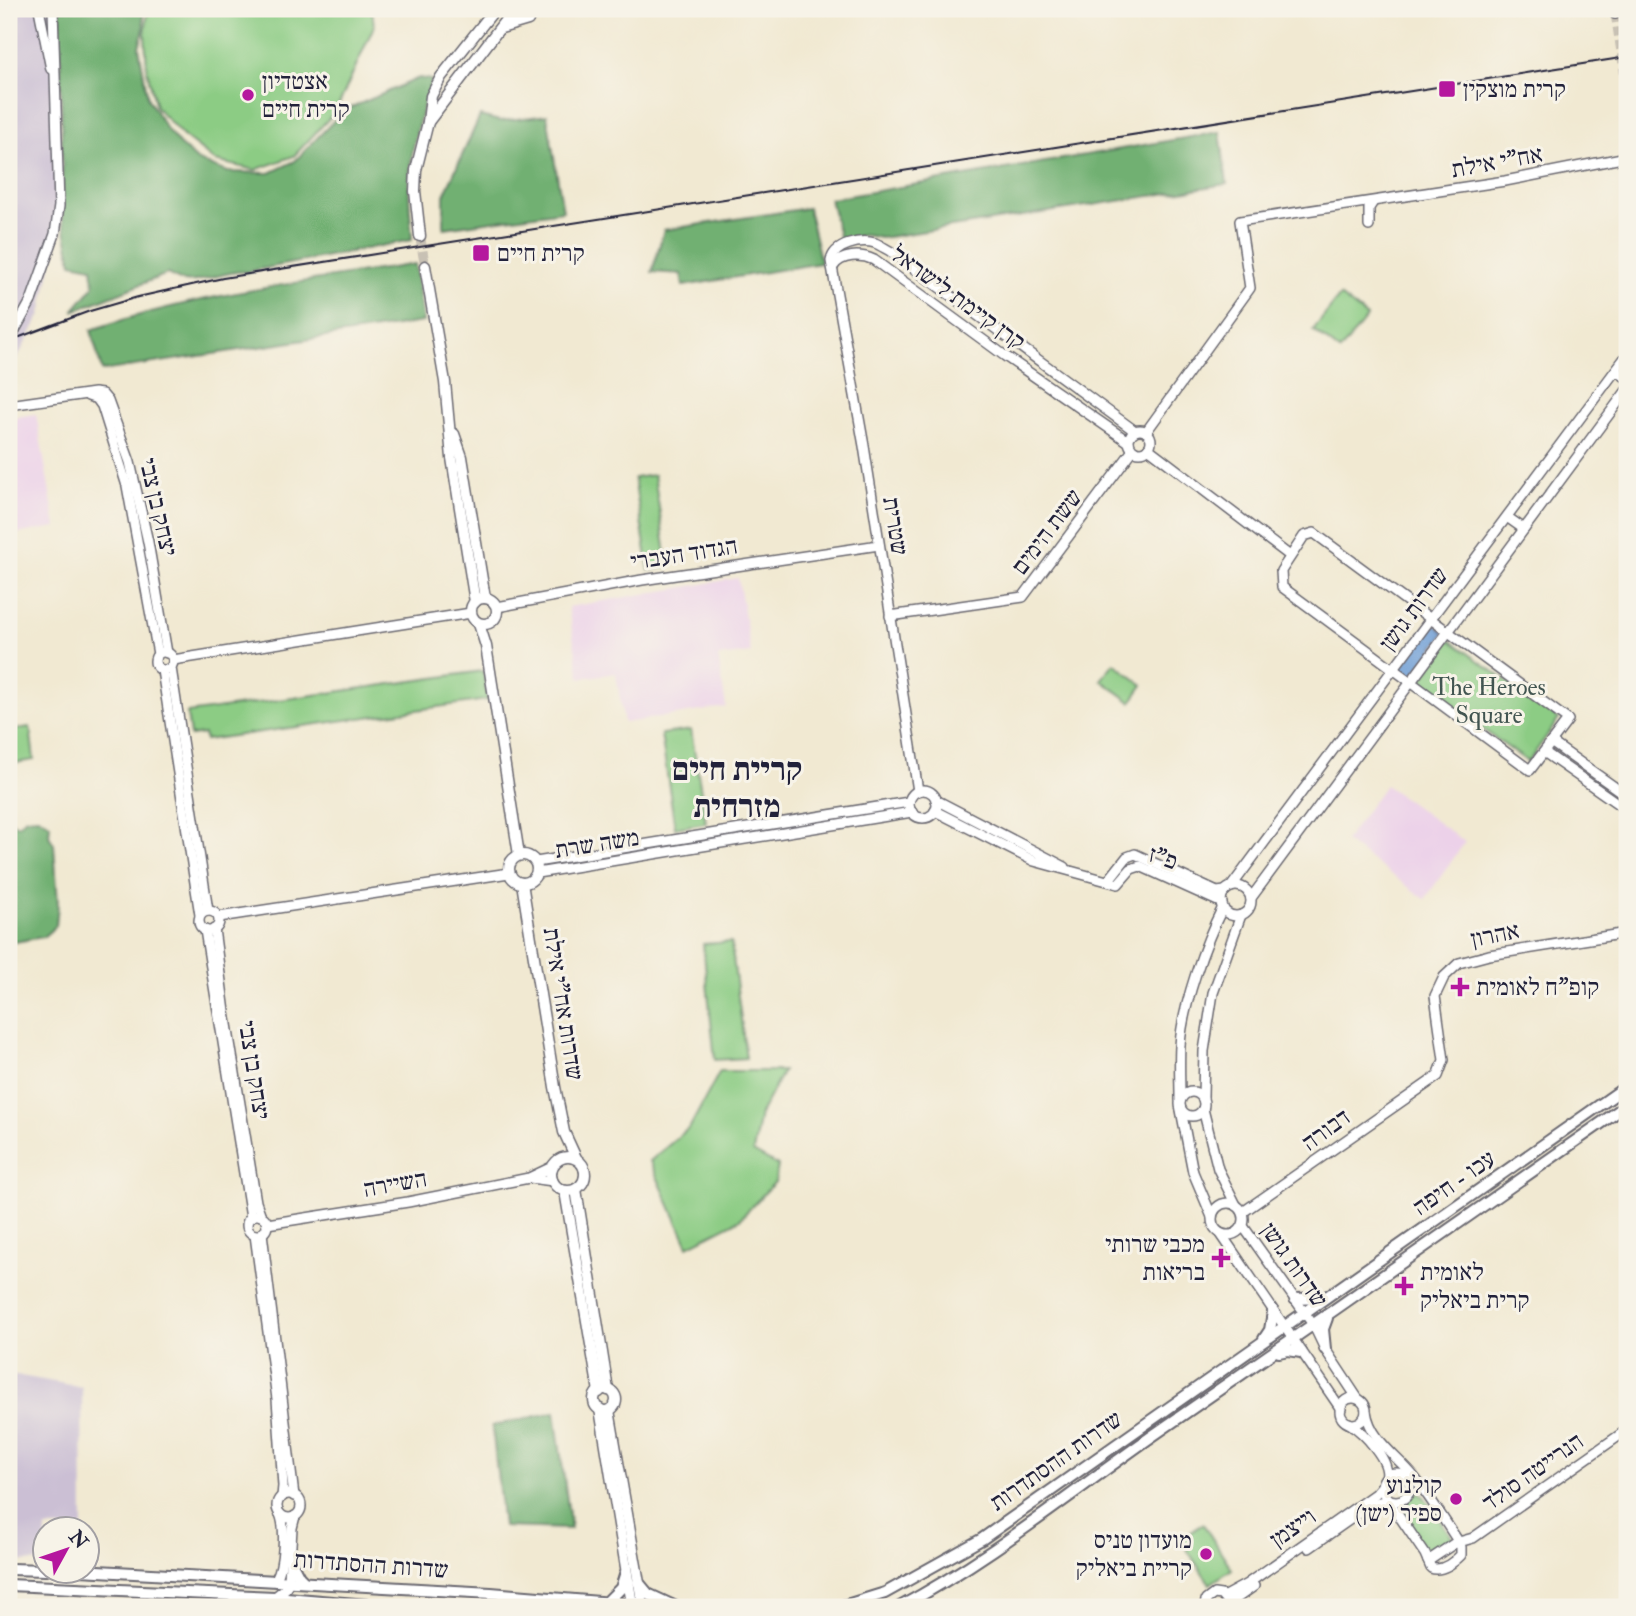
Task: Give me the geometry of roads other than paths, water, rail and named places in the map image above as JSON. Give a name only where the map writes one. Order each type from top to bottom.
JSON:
[{"type":"highway","name":"עכו - חיפה","points":[[1283,1327],[1627,1086]]},
{"type":"highway","name":"עכו - חיפה","points":[[1293,1341],[1627,1105]]},
{"type":"highway","points":[[1295,1299],[1325,1297]]},
{"type":"highway","points":[[1262,1342],[1270,1330],[1273,1312]]},
{"type":"highway","points":[[1325,1349],[1323,1329],[1329,1315]]},
{"type":"highway","name":"שדרות ההסתדרות","points":[[840,1607],[885,1593],[982,1539],[1283,1327]]},
{"type":"highway","name":"שדרות ההסתדרות","points":[[900,1607],[944,1584],[993,1552],[1156,1434],[1293,1341]]},
{"type":"highway","points":[[1273,1354],[1288,1350],[1301,1352]]},
{"type":"highway","points":[[291,1562],[304,1582]]},
{"type":"highway","points":[[9,1569],[32,1570]]},
{"type":"highway","name":"שדרות ההסתדרות","points":[[102,1571],[289,1580],[660,1607]]},
{"type":"highway","points":[[607,1602],[621,1588],[626,1572]]},
{"type":"highway","points":[[638,1582],[648,1594],[676,1607]]},
{"type":"highway","name":"שדרות ההסתדרות","points":[[9,1585],[275,1597],[390,1607]]},
{"type":"main road","points":[[420,236],[415,191],[416,170],[428,122],[428,108],[435,87],[495,9]]},
{"type":"main road","points":[[428,122],[498,30],[516,9],[526,20],[498,30]]},
{"type":"main road","points":[[425,266],[450,423],[452,458],[480,600],[471,613],[483,624],[519,855]]},
{"type":"main road","points":[[480,600],[492,601],[497,607],[495,619],[483,624]]},
{"type":"main road","points":[[519,855],[529,856],[536,868],[530,882],[522,883],[513,879],[509,873],[510,862],[519,855]]},
{"type":"main road","name":"שדרות אח\"י אילת","points":[[522,883],[564,1132],[576,1158]]},
{"type":"main road","name":"שדרות אח\"י אילת","points":[[561,1158],[564,1132]]},
{"type":"main road","points":[[565,1191],[576,1189],[584,1182],[584,1166],[576,1158],[561,1158],[552,1167],[552,1181],[565,1191],[603,1391]]},
{"type":"main road","points":[[576,1189],[603,1391],[595,1401],[605,1410],[638,1582],[637,1605]]},
{"type":"main road","points":[[603,1391],[615,1395],[616,1401],[614,1406],[605,1410]]},
{"type":"main road","points":[[605,1410],[626,1572],[637,1605]]},
{"type":"street","points":[[39,9],[54,80]]},
{"type":"street","points":[[9,341],[32,301],[55,234],[59,206],[53,9]]},
{"type":"street","name":"אח\"י אילת","points":[[1146,432],[1250,288],[1240,221],[1506,181],[1627,158]]},
{"type":"street","points":[[1369,226],[1369,208],[1373,202]]},
{"type":"street","name":"קרן קיימת לישראל","points":[[833,268],[831,258],[841,248],[856,243],[877,244],[891,251],[1135,431]]},
{"type":"street","name":"קרן קיימת לישראל","points":[[833,268],[835,263],[845,257],[874,260],[1131,446]]},
{"type":"street","name":"שטרית","points":[[833,268],[918,791]]},
{"type":"street","name":"שדרות גושן","points":[[1228,889],[1627,355]]},
{"type":"street","points":[[1614,373],[1620,373],[1627,378]]},
{"type":"street","name":"שדרות גושן","points":[[1251,898],[1627,390]]},
{"type":"street","name":"יצחק בן צבי","points":[[9,405],[99,393],[106,398],[123,440],[136,487],[166,661],[204,913],[199,924],[210,930],[259,1219],[247,1223],[248,1229],[259,1234]]},
{"type":"street","points":[[1591,404],[1603,405],[1608,415]]},
{"type":"street","points":[[1131,446],[1143,452],[1148,448],[1150,438],[1146,432],[1135,431]]},
{"type":"street","name":"ששת הימים","points":[[890,615],[1023,597],[1131,446],[1130,436],[1135,431]]},
{"type":"street","points":[[1148,448],[1290,556]]},
{"type":"street","points":[[1507,517],[1524,529]]},
{"type":"street","points":[[1314,533],[1568,720],[1531,770],[1282,587],[1281,571],[1290,556],[1304,536],[1314,533]]},
{"type":"street","name":"הגדוד העברי","points":[[497,607],[642,580],[879,545]]},
{"type":"street","points":[[166,661],[471,613]]},
{"type":"street","points":[[1551,742],[1627,796]]},
{"type":"street","points":[[1544,752],[1627,810]]},
{"type":"street","points":[[1314,776],[1325,779],[1331,789]]},
{"type":"street","points":[[935,805],[923,817],[911,807],[912,795],[918,791],[929,792],[935,805],[1034,861],[1108,881]]},
{"type":"street","name":"משה שרת","points":[[536,868],[911,807]]},
{"type":"street","name":"פ\"ז","points":[[1222,905],[1140,866],[1131,869],[1120,883],[1108,881],[1127,857],[1135,854],[1217,892],[1228,889]]},
{"type":"street","points":[[204,913],[219,917],[509,873]]},
{"type":"street","points":[[1181,1110],[1194,1116],[1203,1109],[1204,1051],[1213,993],[1241,915],[1248,909],[1251,898],[1241,887],[1228,889],[1193,985],[1180,1044],[1181,1110],[1193,1172],[1214,1228],[1221,1234],[1231,1235],[1243,1226],[1239,1209],[1226,1203],[1221,1205],[1212,1217]]},
{"type":"street","points":[[1222,905],[1229,913],[1241,915]]},
{"type":"street","points":[[210,930],[218,925],[219,917]]},
{"type":"street","name":"אהרון","points":[[1433,1081],[1441,1071],[1444,1060],[1435,1005],[1438,986],[1450,969],[1459,962],[1627,933]]},
{"type":"street","name":"דבורה","points":[[1239,1209],[1433,1081]]},
{"type":"street","points":[[1180,1100],[1185,1093],[1193,1091],[1203,1097]]},
{"type":"street","name":"שדרות גושן","points":[[1203,1109],[1218,1169],[1239,1209]]},
{"type":"street","name":"השיירה","points":[[259,1219],[408,1202],[529,1178],[552,1167]]},
{"type":"street","name":"השיירה","points":[[529,1178],[552,1181]]},
{"type":"street","points":[[259,1219],[266,1229],[259,1234]]},
{"type":"street","name":"שדרות גושן","points":[[1243,1226],[1314,1326],[1325,1349],[1358,1399]]},
{"type":"street","points":[[259,1234],[294,1496]]},
{"type":"street","points":[[259,1234],[284,1486],[278,1503],[283,1525],[281,1566],[276,1580]]},
{"type":"street","name":"שדרות גושן","points":[[1221,1234],[1341,1409]]},
{"type":"street","points":[[1379,1440],[1412,1474],[1459,1541],[1461,1555],[1447,1566],[1434,1570],[1382,1494],[1388,1471],[1384,1462],[1366,1437],[1342,1417],[1341,1409],[1348,1399],[1363,1402],[1368,1422],[1379,1440],[1407,1478],[1431,1502]]},
{"type":"street","points":[[1347,1422],[1360,1422],[1366,1411]]},
{"type":"street","name":"הנרייטה סולד","points":[[1427,1561],[1459,1541],[1474,1538],[1627,1430]]},
{"type":"street","points":[[1384,1482],[1395,1474],[1407,1478]]},
{"type":"street","points":[[1388,1500],[1396,1502],[1407,1496],[1410,1490],[1407,1478]]},
{"type":"street","name":"וייצמן","points":[[1226,1603],[1247,1584],[1375,1494],[1384,1482]]},
{"type":"street","points":[[275,1597],[286,1588],[289,1580],[292,1528],[295,1516],[301,1508],[299,1500],[294,1496],[289,1494],[282,1497]]},
{"type":"street","name":"וייצמן","points":[[1226,1603],[1372,1504],[1388,1500]]},
{"type":"street","points":[[280,1514],[286,1517],[295,1516]]},
{"type":"street","points":[[1197,1607],[1206,1604],[1214,1594],[1226,1603]]},
{"type":"water","points":[[1431,621],[1445,633],[1411,679],[1395,669]]},
{"type":"tunnel","points":[[1615,14],[1626,84]]},
{"type":"tunnel","points":[[420,236],[425,266]]},
{"type":"railway","points":[[9,341],[90,311],[223,278],[1627,57]]},
{"type":"place","name":"קרית מוצקין","points":[[1447,89]]},
{"type":"place","name":"אצטדיון קרית חיים","points":[[248,95]]},
{"type":"place","name":"קרית חיים","points":[[481,253]]},
{"type":"place","name":"קופ\"ח לאומית","points":[[1460,987]]},
{"type":"place","name":"מכבי שרותי בריאות","points":[[1221,1258]]},
{"type":"place","name":"לאומית קרית ביאליק","points":[[1404,1286]]},
{"type":"place","name":"קולנוע ספיר (ישן)","points":[[1456,1499]]},
{"type":"place","name":"מועדון טניס קריית ביאליק","points":[[1206,1554]]},
{"type":"district","name":"קריית חיים מזרחית","points":[[737,788]]},
{"type":"park label","name":"The Heroes Square","points":[[1489,701]]}]
